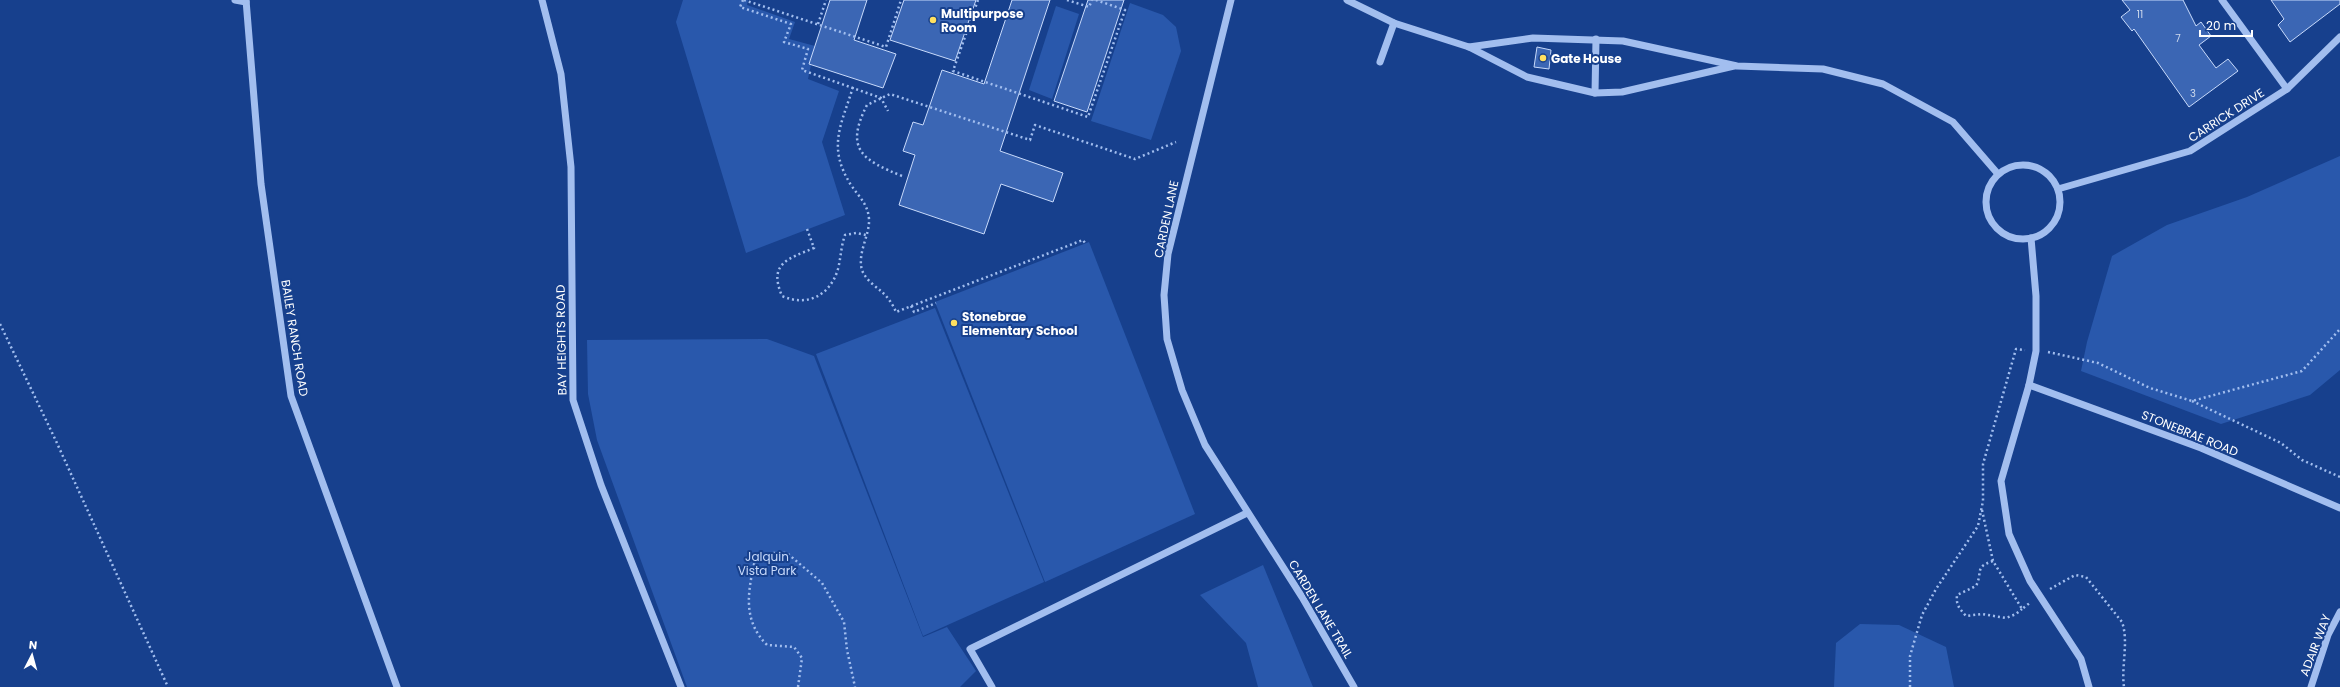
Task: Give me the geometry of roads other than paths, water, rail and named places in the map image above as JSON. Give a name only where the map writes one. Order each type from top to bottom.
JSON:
[{"type":"street","points":[[235,0],[246,1]]},
{"type":"street","name":"BAY HEIGHTS ROAD","points":[[542,0],[561,74],[571,167],[573,400],[601,485],[681,687]]},
{"type":"street","name":"CARDEN LANE","points":[[1231,0],[1168,254],[1164,295],[1167,339],[1182,390],[1205,445],[1247,513],[1268,543]]},
{"type":"street","points":[[1347,0],[1394,22],[1469,47],[1527,77],[1595,93],[1622,92],[1737,66]]},
{"type":"street","points":[[2222,0],[2287,89]]},
{"type":"street","name":"BAILEY RANCH ROAD","points":[[246,1],[261,184],[291,396],[397,687]]},
{"type":"street","points":[[1380,62],[1394,22]]},
{"type":"street","name":"CARRICK DRIVE","points":[[2058,189],[2190,151],[2287,89],[2340,37]]},
{"type":"street","points":[[1469,47],[1533,38],[1596,39],[1639,43],[1737,66],[1823,69],[1883,84],[1953,122],[1998,174]]},
{"type":"street","points":[[1595,93],[1596,39]]},
{"type":"street","points":[[2027,165],[2046,173],[2058,189],[2059,210],[2055,220],[2049,228],[2031,238],[2020,239],[2009,236],[1993,223],[1988,214],[1987,192],[1998,174],[2011,167],[2027,165]]},
{"type":"street","points":[[2031,238],[2036,296],[2036,351],[2029,385],[2001,482],[2009,534],[2030,581],[2081,659],[2089,687]]},
{"type":"street","name":"STONEBRAE ROAD","points":[[2029,385],[2201,448],[2340,508]]},
{"type":"street","points":[[992,687],[970,649],[1247,513]]},
{"type":"street","name":"CARDEN LANE TRAIL","points":[[1268,543],[1354,687]]},
{"type":"street","name":"ADAIR WAY","points":[[2311,687],[2328,636],[2340,612]]},
{"type":"place","name":"Multipurpose Room","points":[[933,20]]},
{"type":"place","name":"Gate House","points":[[1543,58]]},
{"type":"place","name":"Stonebrae Elementary School","points":[[954,323]]},
{"type":"park label","name":"Jalquin Vista Park","points":[[767,563]]}]
